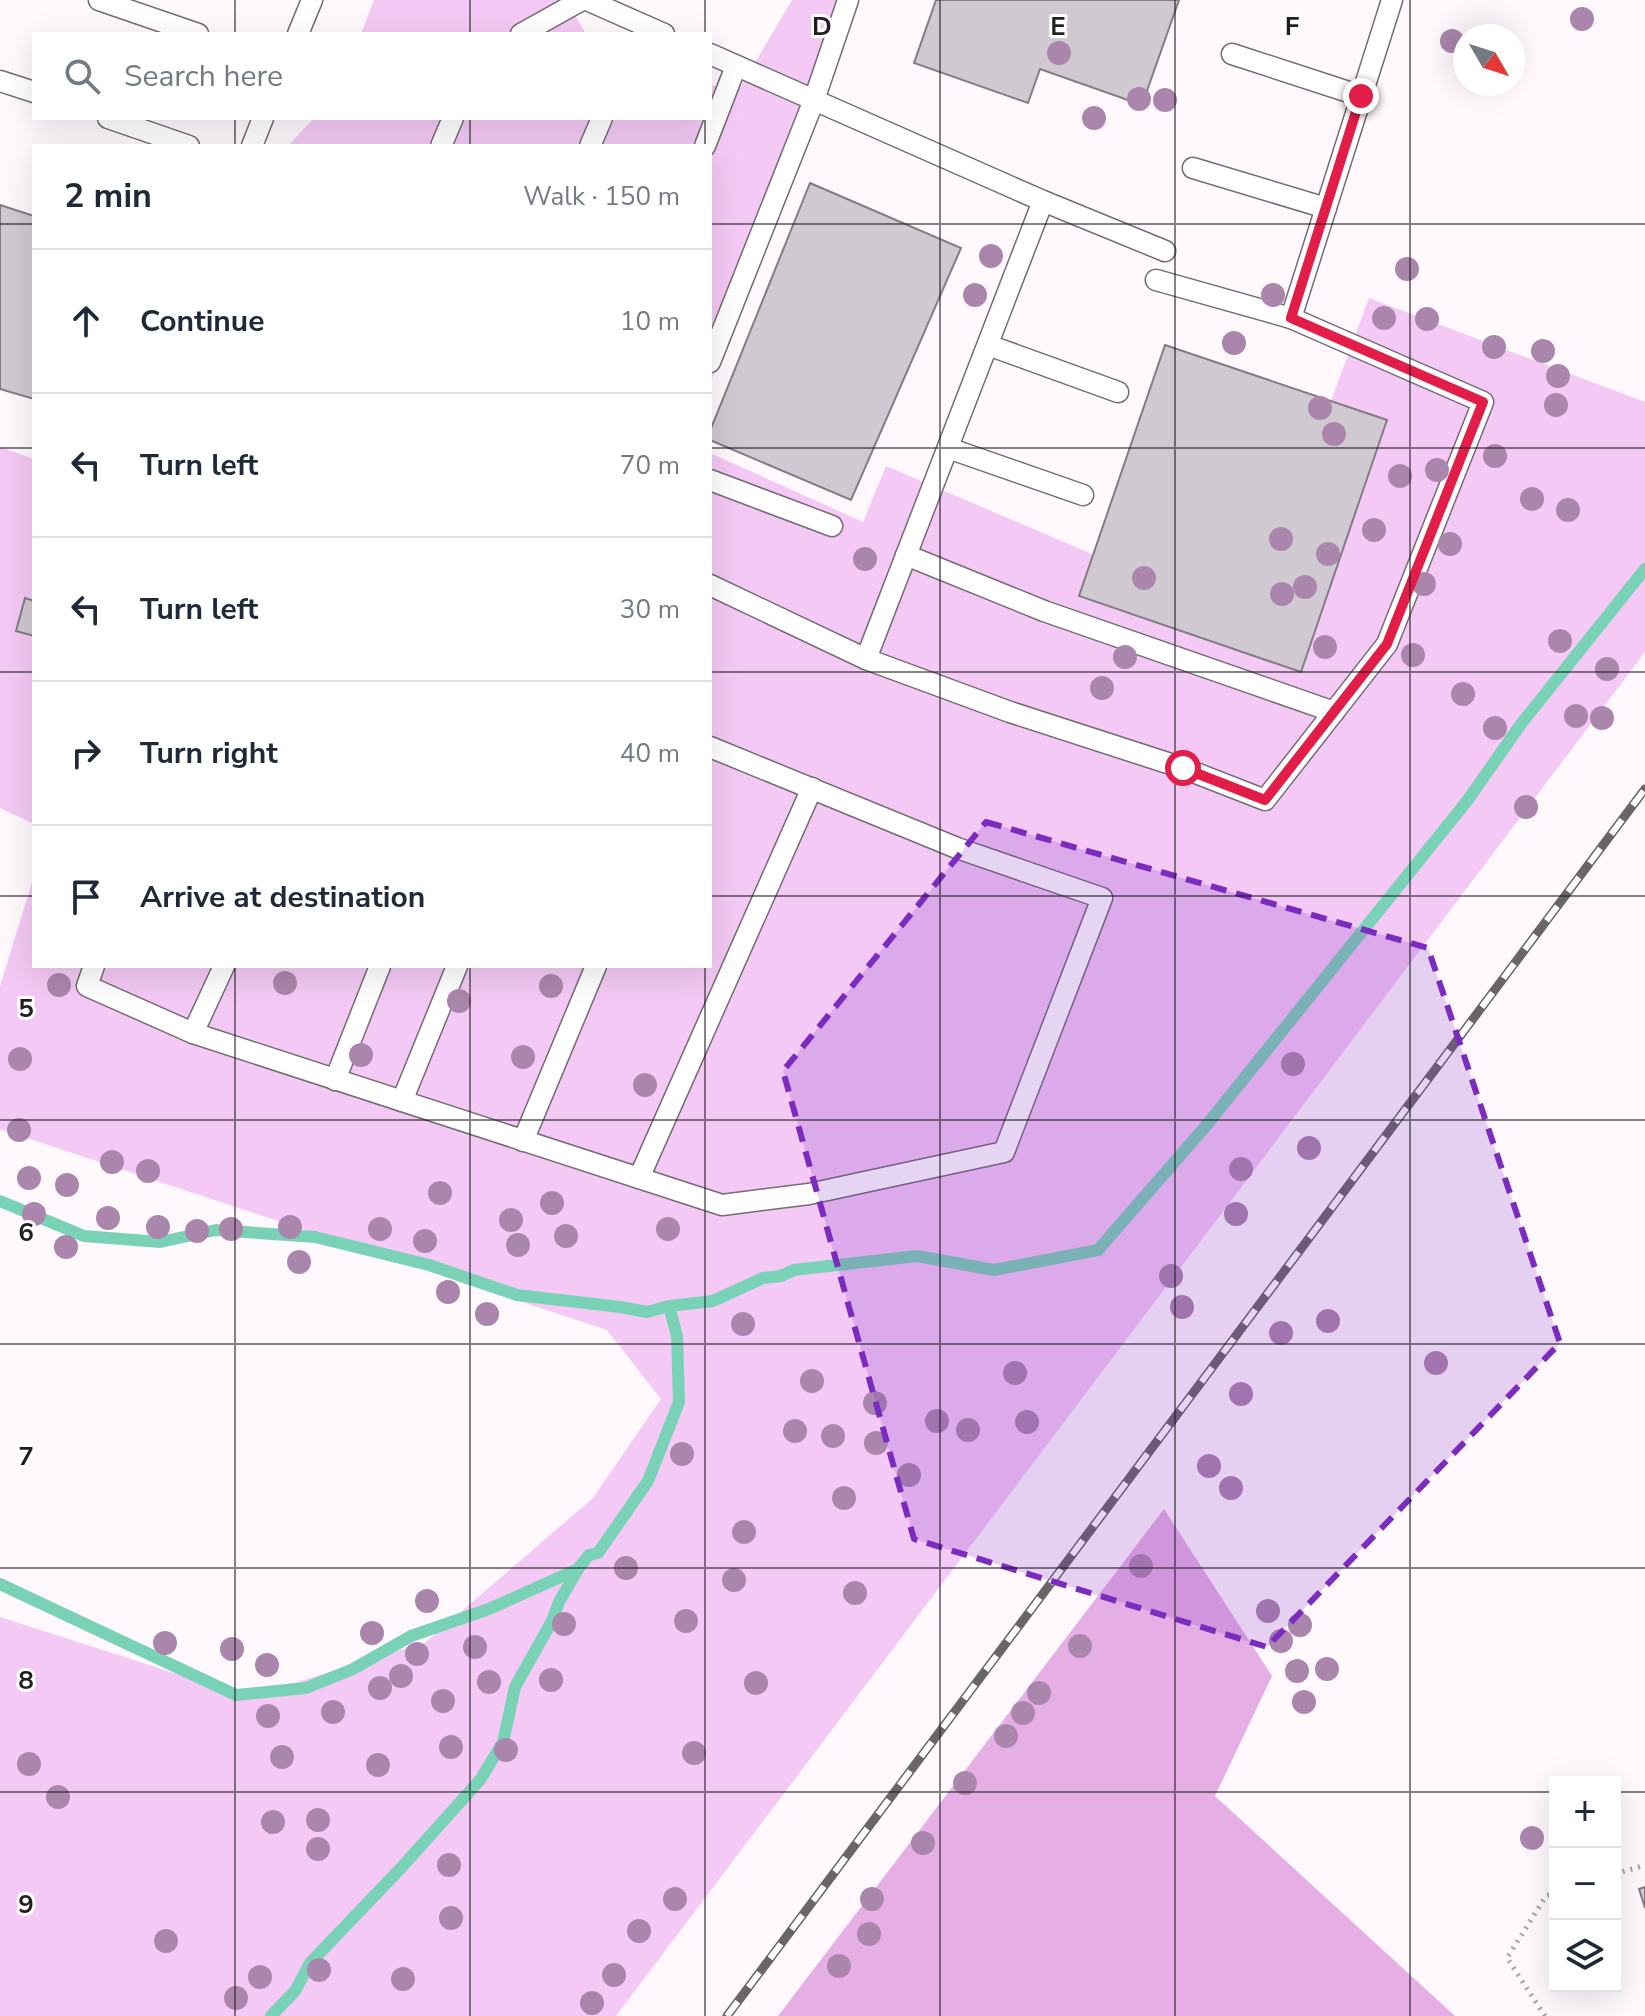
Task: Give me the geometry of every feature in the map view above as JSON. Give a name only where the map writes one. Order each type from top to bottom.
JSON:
[{"type":"lane","points":[[99,0],[192,32]]},
{"type":"lane","points":[[299,32],[312,0]]},
{"type":"lane","points":[[525,32],[584,0],[639,29]]},
{"type":"lane","points":[[712,357],[814,100],[848,0]]},
{"type":"lane","points":[[1291,318],[1392,0]]},
{"type":"lane","points":[[1232,54],[1361,96]]},
{"type":"lane","points":[[712,55],[1043,201],[1165,251]]},
{"type":"lane","points":[[706,144],[736,66]]},
{"type":"lane","points":[[0,81],[32,91]]},
{"type":"lane","points":[[114,120],[183,144]]},
{"type":"lane","points":[[253,144],[262,120]]},
{"type":"lane","points":[[442,144],[452,120]]},
{"type":"lane","points":[[591,144],[601,120]]},
{"type":"lane","points":[[1193,168],[1326,208]]},
{"type":"lane","points":[[866,659],[1043,201]]},
{"type":"lane","points":[[712,586],[866,659],[1010,712],[1183,768],[1265,800],[1387,644],[1483,402],[1291,318],[1156,280]]},
{"type":"lane","points":[[988,345],[1118,392]]},
{"type":"lane","points":[[948,448],[1083,495]]},
{"type":"lane","points":[[712,481],[832,526]]},
{"type":"lane","points":[[906,555],[1044,611],[1334,712]]},
{"type":"lane","points":[[93,968],[87,986],[193,1033],[722,1205],[809,1194],[1004,1152],[1102,898],[957,848],[712,748]]},
{"type":"lane","points":[[639,1178],[812,788]]},
{"type":"lane","points":[[193,1033],[223,968]]},
{"type":"lane","points":[[335,1080],[379,968]]},
{"type":"lane","points":[[402,1101],[456,968]]},
{"type":"lane","points":[[523,1141],[595,968]]},
{"type":"path","points":[[1621,1872],[1645,1865]]},
{"type":"path","points":[[1545,2016],[1507,1958],[1549,1895]]},
{"type":"highlighted area","points":[[986,822],[1428,948],[1560,1343],[1267,1647],[914,1539],[783,1071]]},
{"type":"shaded area","points":[[374,0],[566,0],[585,32],[362,32]]},
{"type":"shaded area","points":[[792,0],[852,0],[712,379],[712,144],[290,144],[312,120],[712,120],[712,85],[739,90]]},
{"type":"shaded area","points":[[1369,298],[1645,402],[1645,652],[616,2016],[0,2016],[0,1617],[249,1697],[426,1642],[593,1498],[661,1399],[607,1330],[0,1129],[0,986],[32,882],[32,968],[712,968],[712,454],[863,522],[886,466],[1106,560],[1260,491],[1331,401]]},
{"type":"shaded area","points":[[0,447],[32,458],[32,823],[0,808]]},
{"type":"shaded area","points":[[1164,1509],[1272,1676],[1215,1796],[1455,2016],[778,2016]]},
{"type":"building","points":[[936,0],[1179,0],[1142,105],[1040,69],[1028,103],[914,63]]},
{"type":"building","points":[[810,183],[961,248],[851,500],[712,441],[712,426]]},
{"type":"building","points":[[0,205],[32,215],[32,398],[0,389]]},
{"type":"building","points":[[1165,345],[1387,420],[1301,672],[1079,596]]},
{"type":"building","points":[[25,598],[32,600],[32,635],[16,631]]},
{"type":"building","points":[[1645,1887],[1645,1908],[1639,1889]]},
{"type":"waterway","points":[[0,1201],[84,1236],[160,1242],[216,1230],[315,1237],[429,1265],[517,1295],[647,1312],[713,1301],[763,1278],[781,1276],[794,1270],[917,1256],[994,1270],[1098,1250],[1205,1127],[1467,801],[1521,724],[1645,569]]},
{"type":"waterway","points":[[271,2016],[295,1991],[310,1963],[480,1780],[503,1742],[515,1687],[578,1569],[589,1555],[598,1553],[648,1481],[679,1402],[677,1336],[669,1306]]},
{"type":"waterway","points":[[0,1584],[236,1695],[306,1688],[353,1669],[411,1636],[489,1609],[578,1569]]},
{"type":"railway","points":[[727,2016],[1645,789]]},
{"type":"route","points":[[1183,768],[1265,800],[1387,644],[1483,402],[1291,318],[1361,96]]}]
